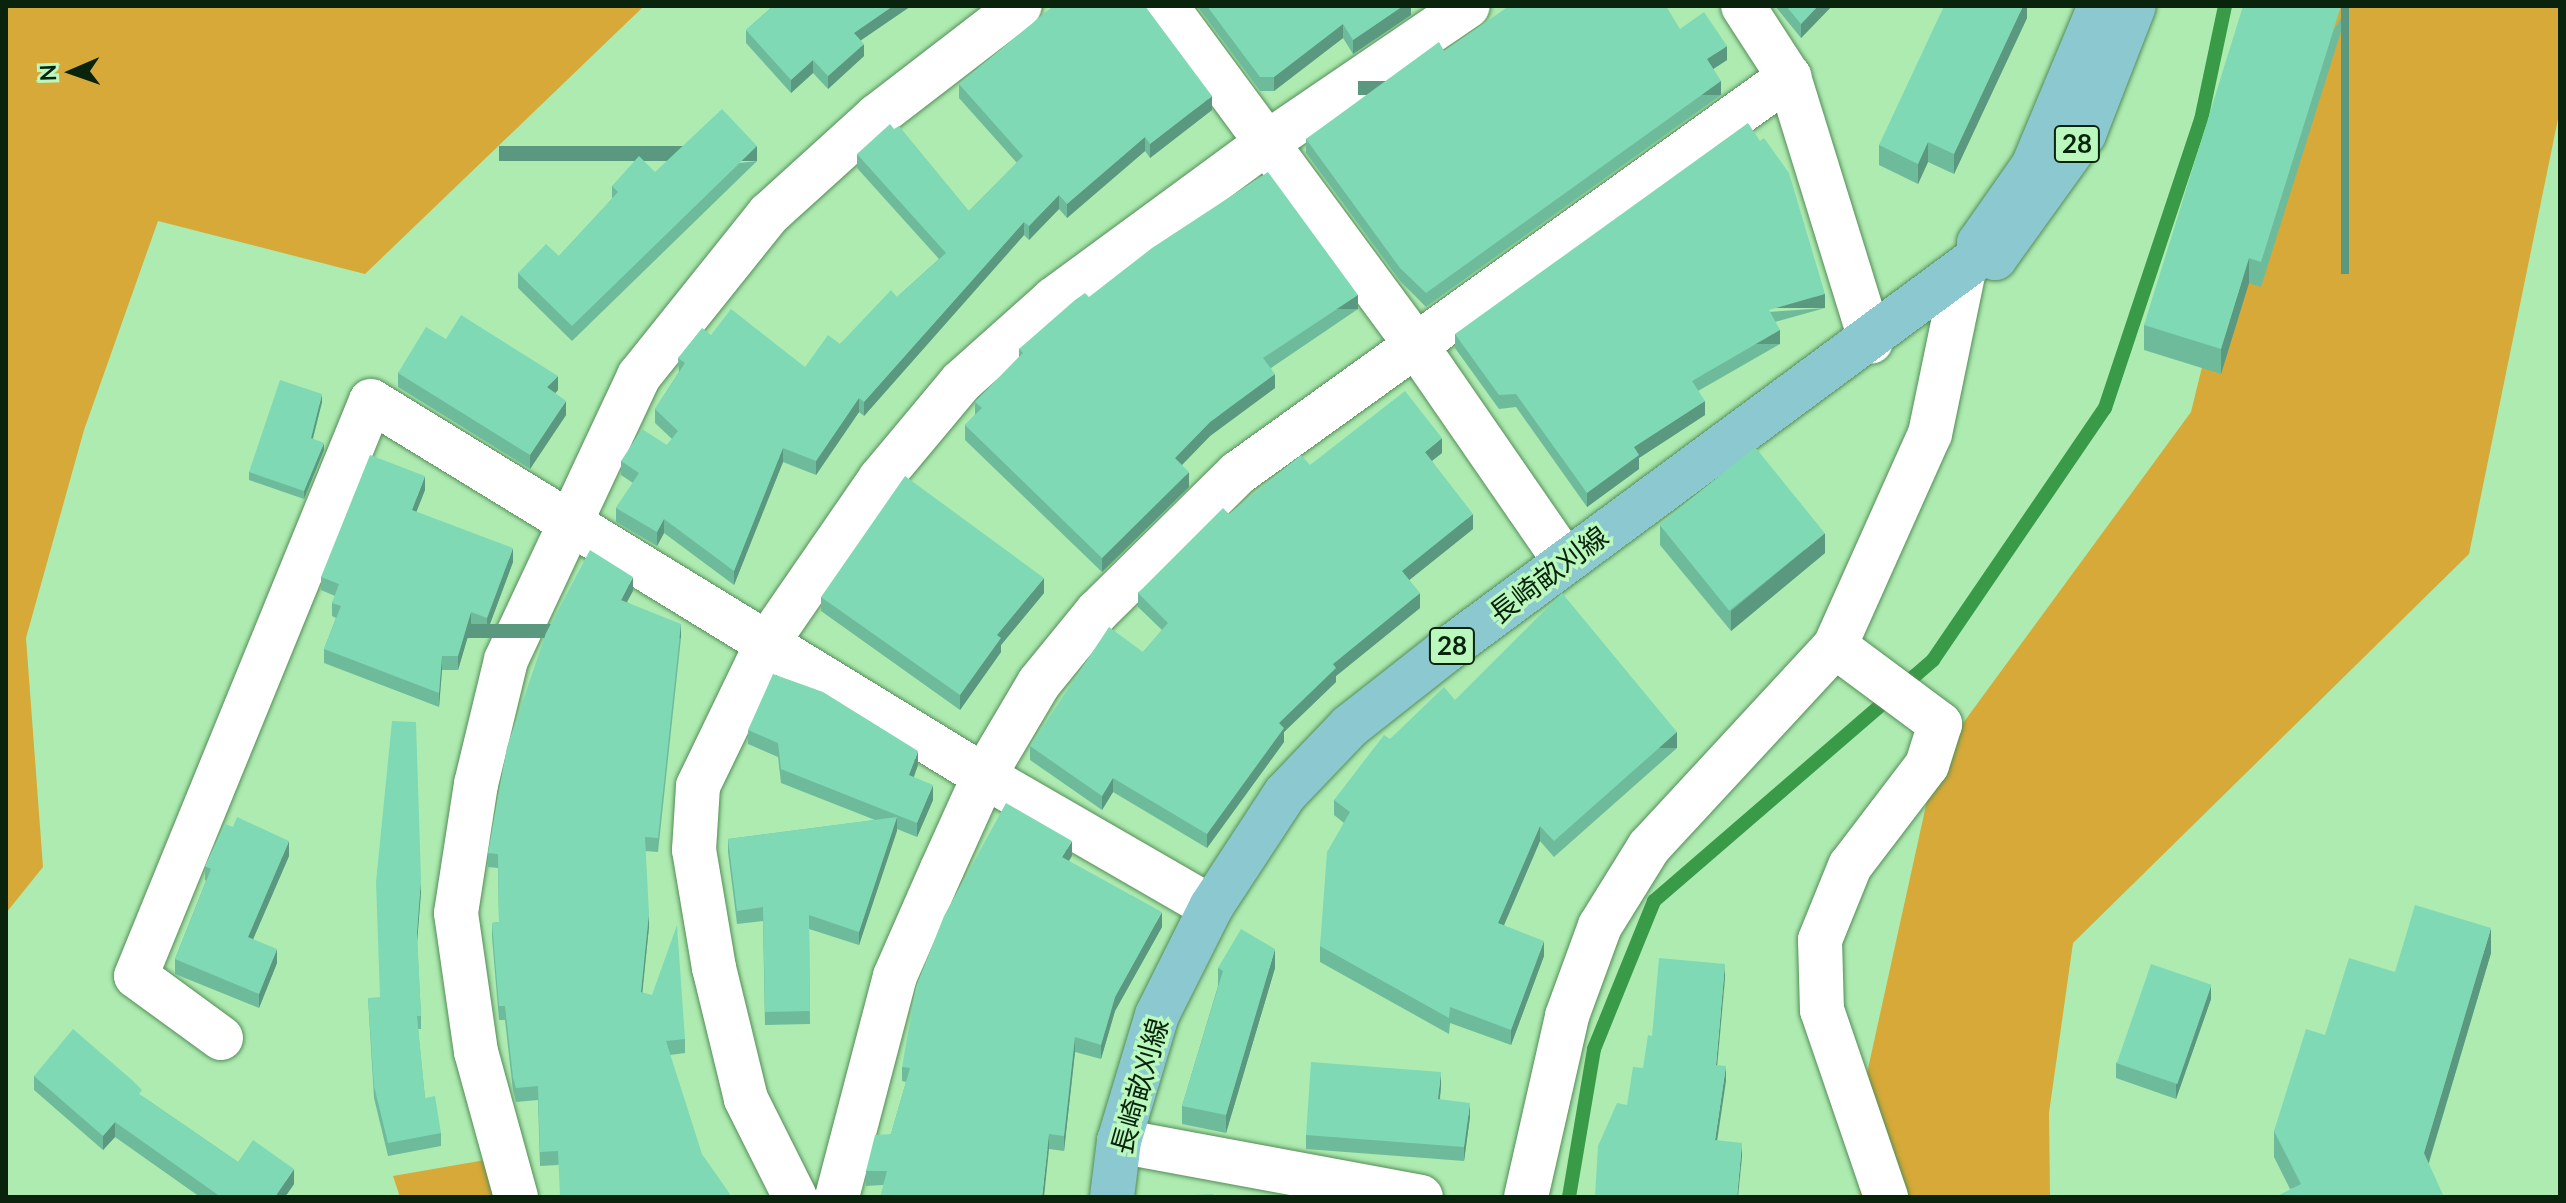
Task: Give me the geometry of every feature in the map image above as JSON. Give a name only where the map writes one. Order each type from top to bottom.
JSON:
[{"type":"main road","name":"28","points":[[1976,260],[1979,243],[2033,166],[2100,6]]},
{"type":"main road","name":"長崎畝刈線","points":[[1112,1197],[1119,1141],[1157,1015],[1211,907],[1285,794],[1350,726],[1564,560],[1871,342],[1976,260],[1995,258],[2084,134],[2134,6]]},
{"type":"street","points":[[516,1197],[476,1052],[456,913],[476,784],[506,660],[639,376],[769,214],[877,116],[1020,6]]},
{"type":"street","points":[[1166,6],[1418,348],[1564,560]]},
{"type":"street","points":[[795,1197],[746,1099],[714,968],[694,850],[698,786],[767,643],[880,479],[961,382],[1054,299],[1265,144],[1468,6]]},
{"type":"street","points":[[1743,6],[1789,77],[1871,342]]},
{"type":"street","points":[[837,1197],[895,976],[984,776],[1039,683],[1119,590],[1238,473],[1418,348],[1789,77]]},
{"type":"street","points":[[1526,1197],[1567,1016],[1600,926],[1649,847],[1835,646],[1930,434],[1976,260]]},
{"type":"street","points":[[221,1038],[136,976],[371,401],[984,776],[1211,907]]},
{"type":"street","points":[[1835,646],[1909,704],[1940,724],[1927,765],[1850,866],[1820,940],[1822,1010],[1886,1197]]},
{"type":"street","points":[[1119,1141],[1421,1197]]},
{"type":"shaded area","points":[[6,6],[643,7],[365,274],[158,221],[84,430],[26,638],[43,867],[6,913]]},
{"type":"shaded area","points":[[2326,6],[2560,6],[2560,109],[2469,554],[2073,943],[2049,1113],[2050,1197],[1860,1197],[1862,1096],[1936,760],[2191,412],[2234,237]]},
{"type":"shaded area","points":[[491,1159],[504,1197],[400,1197],[393,1176]]},
{"type":"building","points":[[773,6],[893,6],[854,33],[864,44],[828,76],[813,60],[791,80],[746,30]]},
{"type":"building","points":[[1053,6],[1145,6],[1212,96],[1150,144],[1145,137],[1067,204],[1059,195],[1029,226],[1024,222],[864,402],[859,398],[816,461],[783,448],[734,571],[664,519],[657,532],[616,508],[639,473],[621,461],[642,429],[667,445],[678,431],[655,409],[685,363],[678,358],[702,328],[711,335],[731,309],[805,367],[828,335],[840,344],[891,290],[897,297],[946,253],[857,154],[890,124],[894,129],[899,126],[969,211],[1023,156],[959,84]]},
{"type":"building","points":[[1207,6],[1403,6],[1353,40],[1343,24],[1274,77],[1260,77]]},
{"type":"building","points":[[1509,6],[1666,6],[1680,29],[1704,12],[1727,46],[1707,59],[1721,81],[1426,293],[1400,268],[1306,139],[1439,42],[1444,51]]},
{"type":"building","points":[[1786,6],[1818,6],[1801,24]]},
{"type":"building","points":[[1944,6],[2023,6],[1954,154],[1928,142],[1918,164],[1879,145]]},
{"type":"building","points":[[2243,6],[2341,6],[2261,262],[2249,258],[2221,349],[2144,325]]},
{"type":"building","points":[[722,109],[757,146],[572,326],[518,273],[546,244],[559,256],[618,192],[612,186],[639,156],[655,172]]},
{"type":"building","points":[[1748,123],[1760,141],[1764,138],[1789,173],[1825,294],[1769,310],[1780,330],[1692,381],[1705,401],[1634,447],[1639,455],[1587,493],[1516,394],[1499,395],[1455,334]]},
{"type":"building","points":[[1268,172],[1358,295],[1263,358],[1275,374],[1210,422],[1175,458],[1189,472],[1102,558],[965,425],[982,408],[975,402],[1023,353],[1019,349],[1075,300],[1085,293],[1089,297],[1152,248]]},
{"type":"building","points":[[461,315],[558,376],[547,387],[566,401],[530,455],[398,373],[426,327],[446,339]]},
{"type":"building","points":[[280,380],[322,394],[311,438],[324,443],[304,491],[249,472]]},
{"type":"building","points":[[1405,391],[1442,438],[1425,452],[1473,514],[1402,571],[1420,593],[1333,664],[1336,668],[1279,723],[1284,728],[1207,834],[1113,778],[1102,796],[1030,746],[1109,627],[1143,652],[1168,623],[1138,593],[1223,508],[1229,514],[1301,455],[1310,465]]},
{"type":"building","points":[[1755,447],[1825,533],[1729,611],[1659,524]]},
{"type":"building","points":[[370,455],[425,476],[412,510],[513,548],[487,618],[471,612],[458,656],[442,656],[439,693],[324,649],[341,606],[332,603],[339,584],[321,577]]},
{"type":"building","points":[[905,476],[1044,578],[997,635],[1001,638],[960,695],[821,597]]},
{"type":"building","points":[[590,550],[633,577],[621,600],[681,624],[658,838],[645,837],[649,913],[641,992],[652,995],[677,925],[685,1039],[666,1041],[702,1154],[732,1197],[560,1197],[558,1151],[540,1152],[538,1086],[516,1088],[513,1077],[505,1006],[499,1006],[492,923],[499,922],[498,854],[488,853],[507,747],[546,633]]},
{"type":"building","points":[[1562,593],[1677,732],[1554,841],[1540,826],[1498,923],[1544,941],[1511,1030],[1450,1007],[1449,1018],[1320,946],[1327,852],[1350,812],[1334,800],[1384,735],[1390,739],[1444,687],[1455,700]]},
{"type":"building","points":[[773,674],[823,692],[918,751],[909,775],[933,785],[917,823],[781,769],[778,743],[748,730]]},
{"type":"building","points":[[392,721],[416,722],[421,879],[417,932],[421,1016],[417,1016],[425,1098],[435,1096],[441,1133],[388,1143],[374,1086],[368,998],[380,997],[376,882]]},
{"type":"building","points":[[1006,803],[1072,841],[1062,857],[1162,912],[1115,997],[1101,1045],[1075,1037],[1064,1136],[1049,1134],[1042,1197],[880,1197],[887,1171],[866,1171],[875,1135],[891,1134],[910,1068],[902,1067],[916,987],[944,916]]},
{"type":"building","points":[[237,817],[289,841],[248,937],[277,949],[259,994],[175,959],[211,869],[205,866],[225,824],[233,827]]},
{"type":"building","points":[[897,817],[859,932],[809,915],[810,1011],[765,1012],[763,907],[737,911],[728,839]]},
{"type":"building","points":[[2415,905],[2491,928],[2424,1153],[2444,1197],[2275,1197],[2301,1184],[2274,1131],[2306,1029],[2325,1035],[2349,958],[2395,972]]},
{"type":"building","points":[[1241,929],[1275,949],[1226,1115],[1182,1106],[1223,971],[1218,968]]},
{"type":"building","points":[[1659,958],[1725,964],[1716,1065],[1726,1066],[1715,1140],[1742,1143],[1737,1197],[1595,1196],[1598,1146],[1617,1103],[1627,1105],[1633,1067],[1643,1068],[1648,1035],[1652,1036]]},
{"type":"building","points":[[2151,964],[2212,985],[2177,1084],[2117,1063]]},
{"type":"building","points":[[73,1029],[132,1080],[142,1090],[139,1094],[238,1162],[253,1140],[294,1169],[275,1197],[221,1197],[115,1122],[103,1136],[34,1076]]},
{"type":"building","points":[[1311,1062],[1441,1072],[1438,1099],[1470,1103],[1464,1147],[1306,1135]]},
{"type":"building","points":[[1213,1194],[1213,1197],[1151,1197]]},
{"type":"waterway","points":[[1569,1197],[1594,1049],[1654,901],[1933,660],[2105,408],[2201,120],[2225,6]]}]
